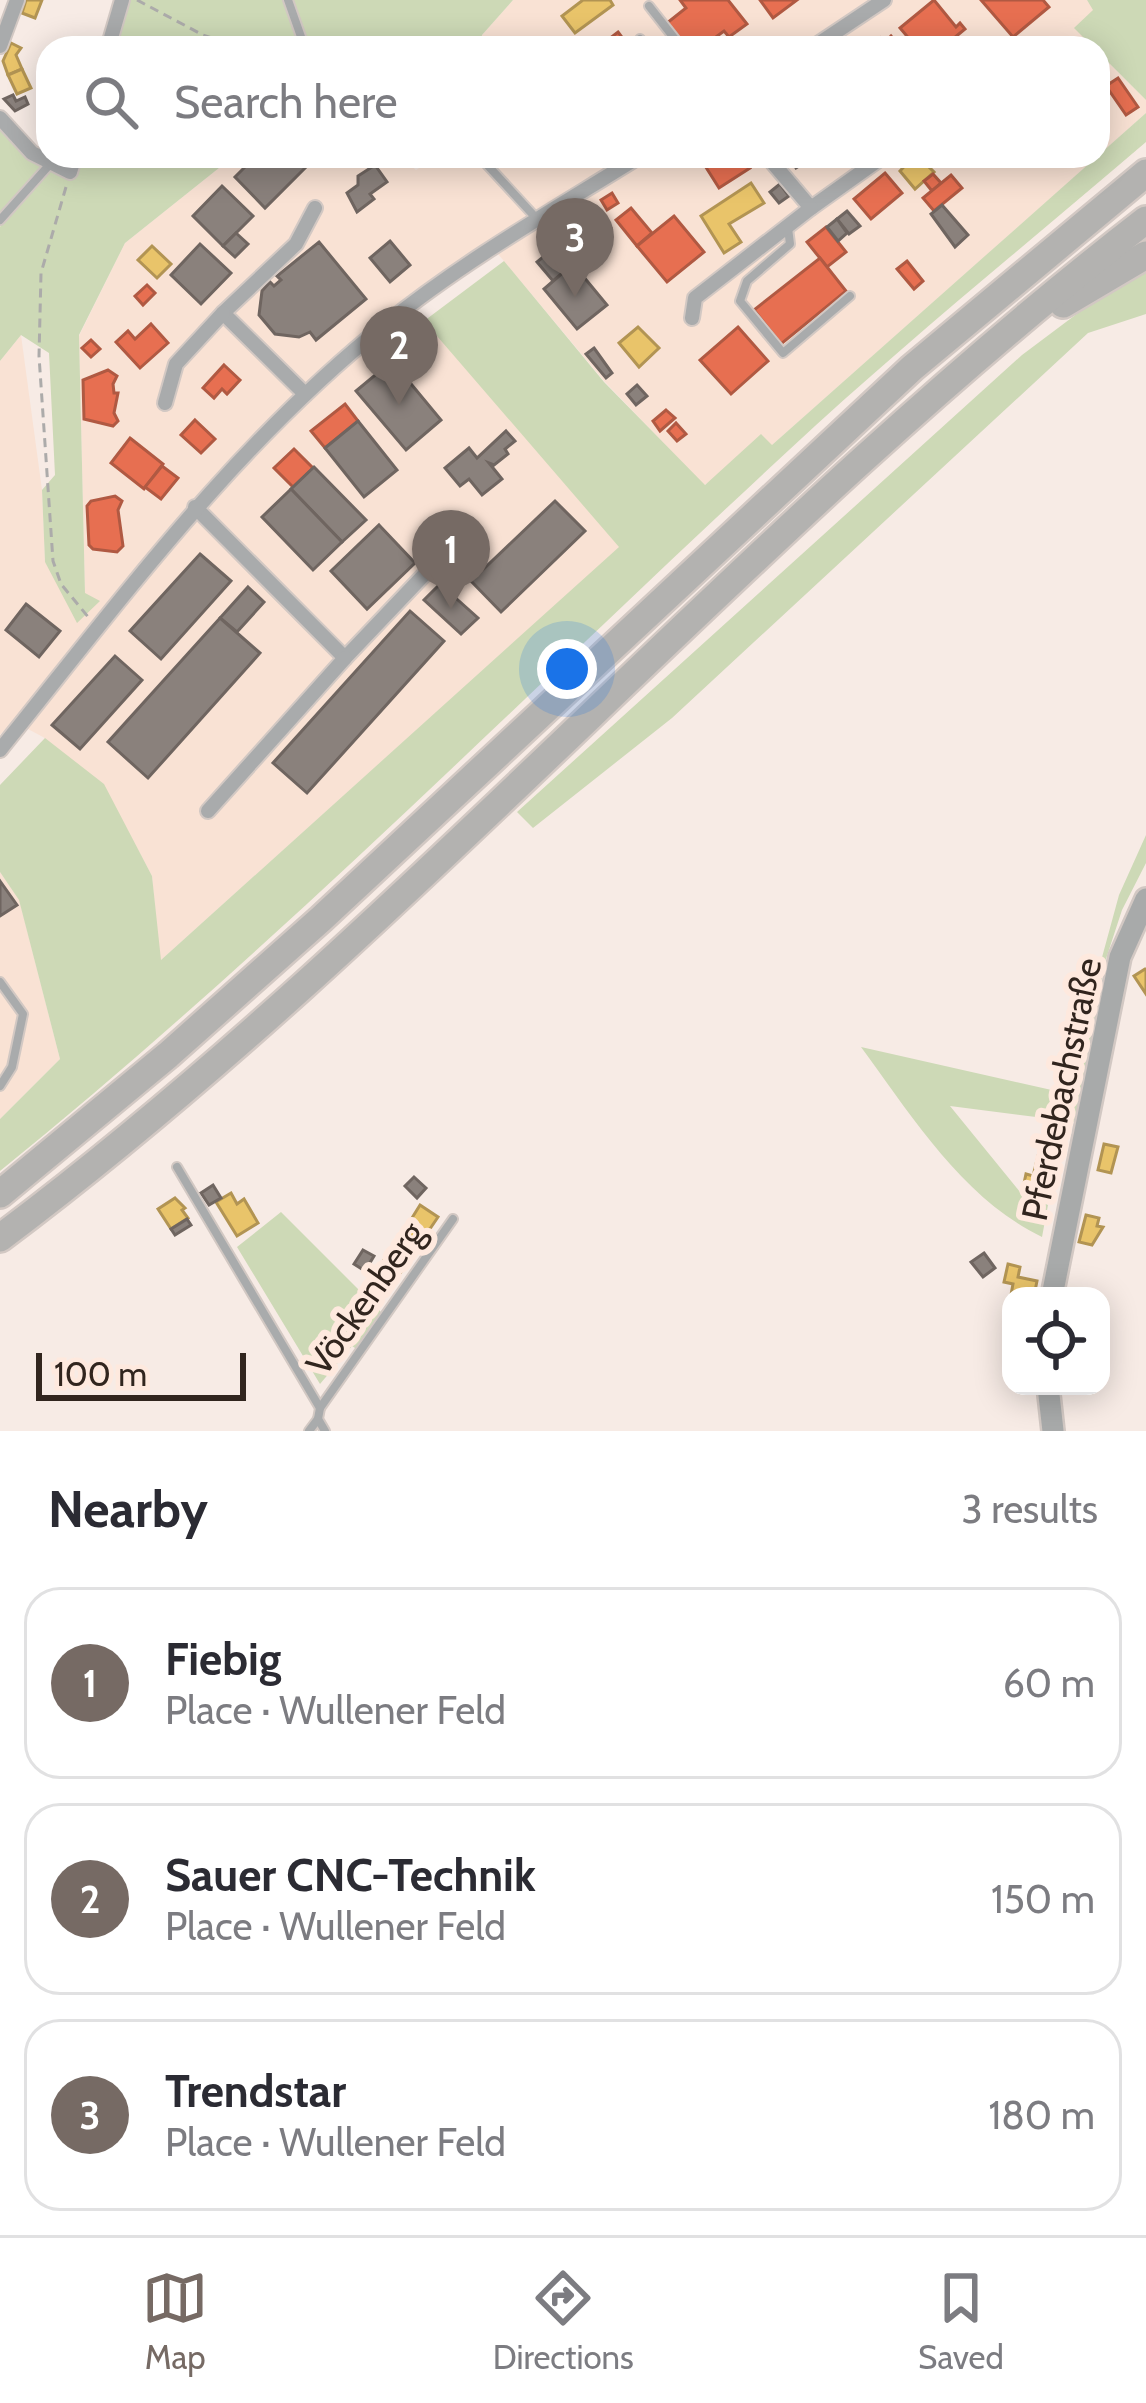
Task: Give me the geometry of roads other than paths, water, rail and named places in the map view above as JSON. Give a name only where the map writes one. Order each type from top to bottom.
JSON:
[{"type":"highway","points":[[0,1194],[168,1055],[321,919],[912,368],[1146,173]]},
{"type":"highway","points":[[0,1238],[197,1078],[347,944],[828,492],[1001,337],[1146,220]]},
{"type":"highway","points":[[1001,337],[1146,255]]},
{"type":"main road","name":"Pferdebachstraße","points":[[1054,1287],[1120,957],[1146,899]]},
{"type":"main road","points":[[1049,1395],[1053,1431]]},
{"type":"street","points":[[0,46],[17,0]]},
{"type":"street","points":[[112,36],[122,0]]},
{"type":"street","points":[[830,36],[884,0]]},
{"type":"street","points":[[0,118],[36,154]]},
{"type":"street","points":[[0,750],[196,508],[305,394],[416,300],[617,168]]},
{"type":"street","points":[[777,168],[811,208]]},
{"type":"street","points":[[692,318],[694,298],[867,168]]},
{"type":"street","points":[[165,403],[176,364],[296,244],[315,208]]},
{"type":"street","points":[[223,313],[305,394]]},
{"type":"street","points":[[196,508],[345,658]]},
{"type":"street","points":[[208,811],[440,558],[447,523]]},
{"type":"lane","points":[[288,0],[301,36]]},
{"type":"lane","points":[[649,6],[673,36]]},
{"type":"lane","points":[[0,220],[46,168]]},
{"type":"lane","points":[[490,168],[538,220]]},
{"type":"lane","points":[[788,226],[790,244],[747,281],[740,301],[774,346],[783,352],[850,296]]},
{"type":"lane","points":[[0,982],[22,1014],[12,1067],[0,1086]]},
{"type":"lane","points":[[177,1167],[326,1431]]},
{"type":"lane","name":"Vöckenberg","points":[[309,1431],[453,1219]]},
{"type":"place","name":"Trendstar","points":[[575,297]]},
{"type":"place","name":"Sauer CNC-Technik","points":[[399,405]]},
{"type":"place","name":"Fiebig","points":[[451,609]]}]
